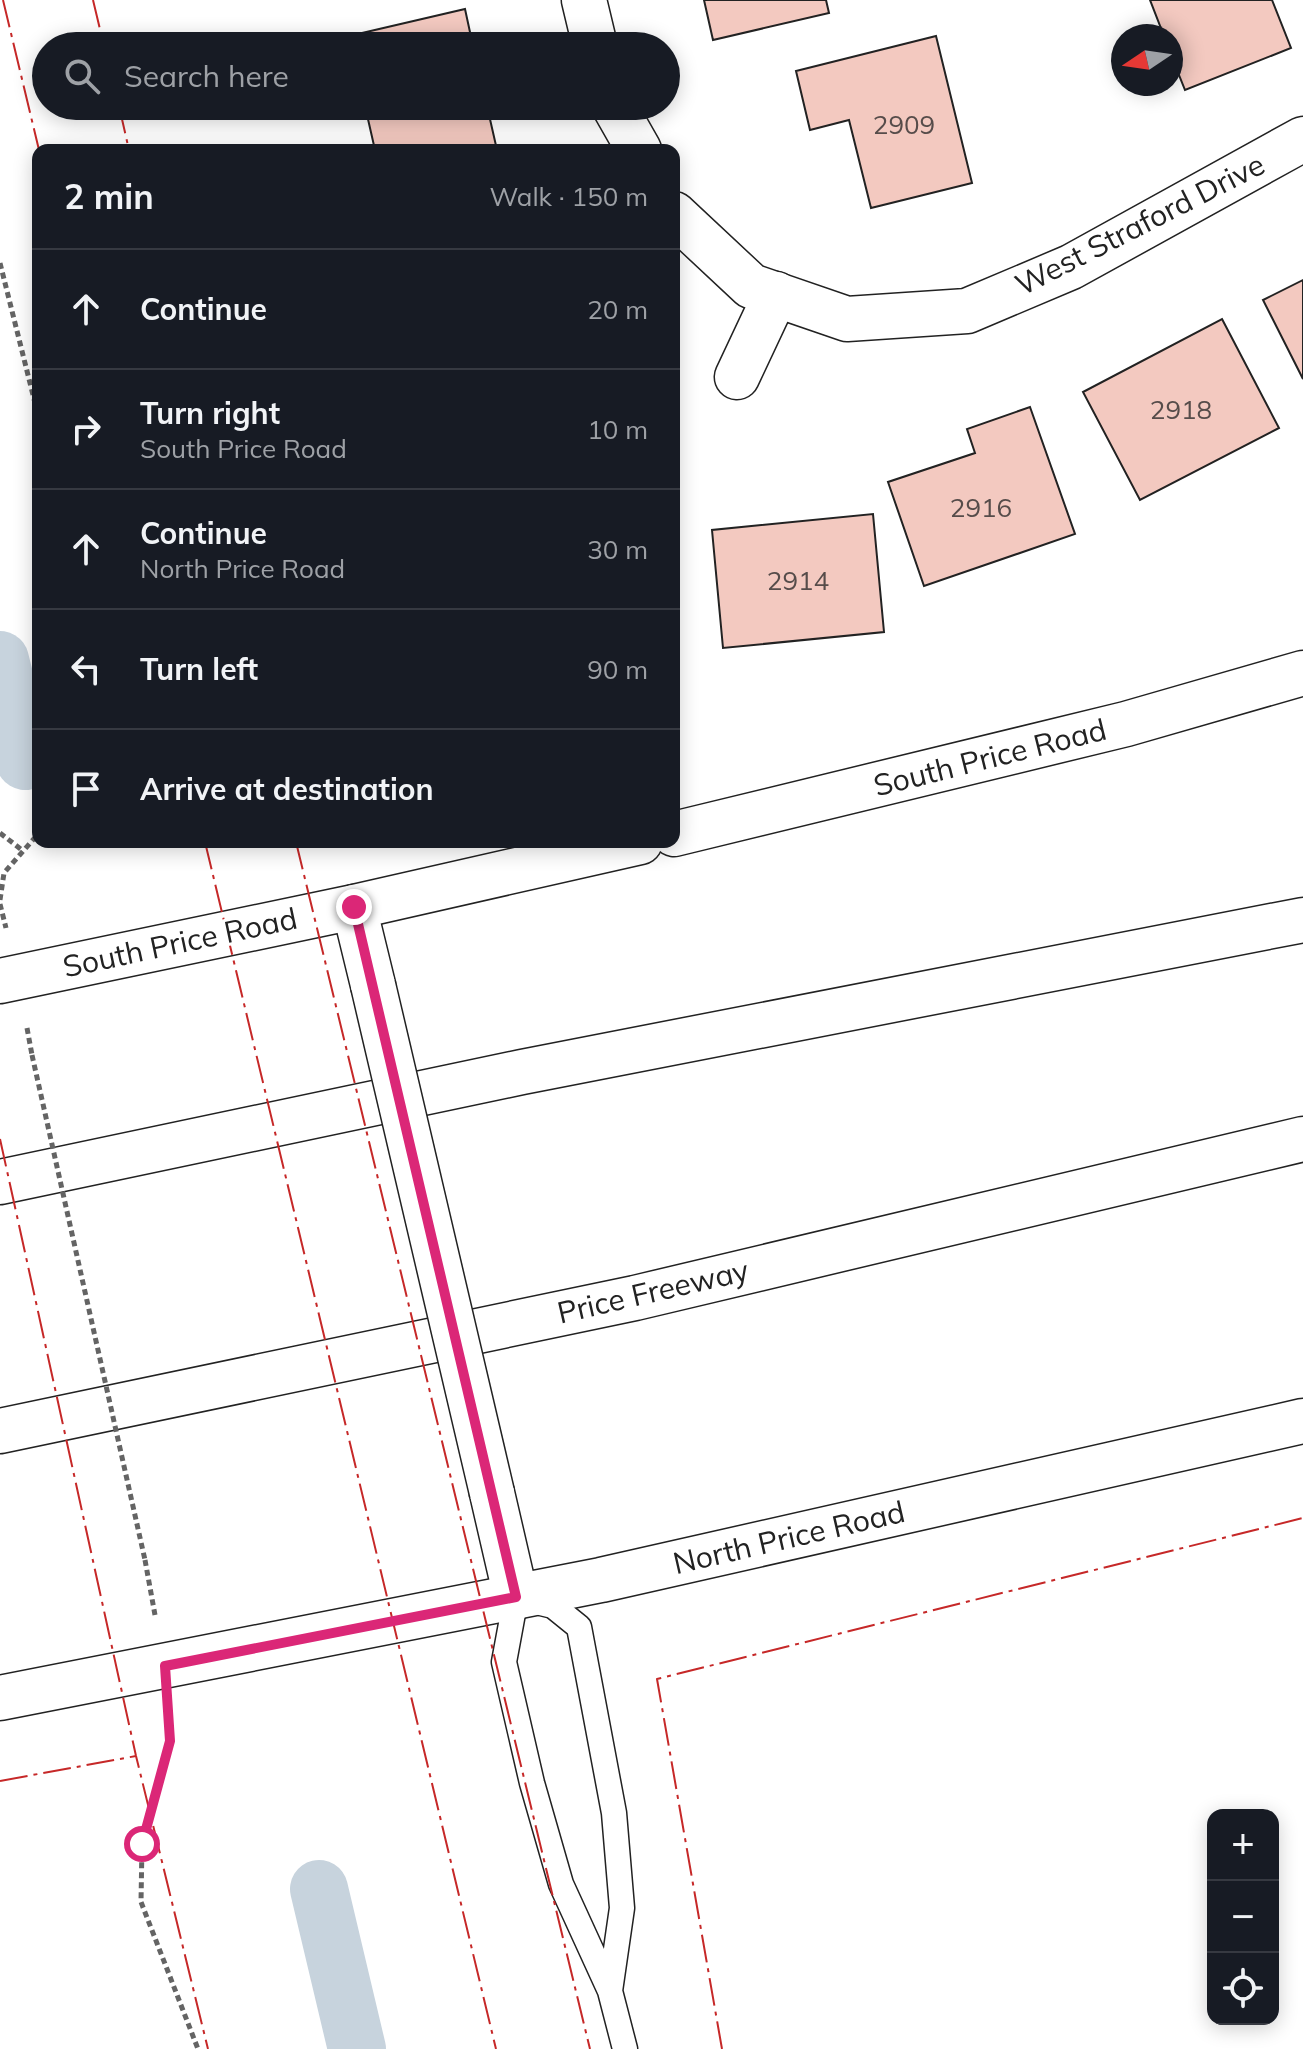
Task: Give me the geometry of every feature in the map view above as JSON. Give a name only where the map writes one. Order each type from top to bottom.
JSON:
[{"type":"main road","points":[[584,0],[592,32]]},
{"type":"main road","points":[[622,120],[636,144]]},
{"type":"main road","name":"West Straford Drive","points":[[680,220],[751,286],[847,319],[967,311],[1071,267],[1303,139]]},
{"type":"main road","points":[[737,377],[776,294]]},
{"type":"main road","name":"South Price Road","points":[[680,833],[1126,724],[1303,673]]},
{"type":"main road","name":"South Price Road","points":[[0,981],[354,907],[614,848]]},
{"type":"main road","points":[[354,907],[516,1597]]},
{"type":"main road","points":[[0,1182],[522,1072],[1303,920]]},
{"type":"main road","name":"Price Freeway","points":[[0,1431],[635,1298],[1292,1143]]},
{"type":"main road","name":"North Price Road","points":[[165,1666],[620,1576],[1303,1421]]},
{"type":"main road","points":[[0,1698],[165,1666]]},
{"type":"lane","points":[[610,1991],[622,1908],[614,1813],[579,1627],[553,1606],[516,1597],[504,1662],[532,1783],[561,1884],[610,1991],[625,2049]]},
{"type":"path","points":[[0,263],[32,391]]},
{"type":"path","points":[[0,833],[22,850]]},
{"type":"path","points":[[0,900],[4,873],[32,840]]},
{"type":"path","points":[[32,1055],[145,1560],[165,1666],[170,1741],[142,1844],[141,1902],[198,2049]]},
{"type":"building","points":[[704,0],[826,0],[829,13],[713,40]]},
{"type":"building","points":[[1150,0],[1272,0],[1291,48],[1185,90],[1183,24],[1159,24]]},
{"type":"building","points":[[465,9],[470,32],[366,32]]},
{"type":"building","points":[[936,36],[972,183],[871,208],[849,120],[810,130],[796,71]]},
{"type":"building","points":[[368,120],[490,120],[496,144],[374,144]]},
{"type":"building","points":[[1303,280],[1303,379],[1263,300]]},
{"type":"building","points":[[1222,319],[1279,428],[1140,500],[1083,392]]},
{"type":"building","points":[[1030,407],[1075,534],[924,586],[888,482],[975,453],[967,429]]},
{"type":"building","points":[[873,514],[884,632],[723,648],[712,530]]},
{"type":"waterway","points":[[0,660],[25,761]]},
{"type":"waterway","points":[[319,1889],[357,2049]]},
{"type":"power","points":[[3,0],[38,144]]},
{"type":"power","points":[[93,0],[101,32]]},
{"type":"power","points":[[122,120],[128,144]]},
{"type":"power","points":[[206,848],[496,2049]]},
{"type":"power","points":[[297,848],[590,2049]]},
{"type":"power","points":[[0,1139],[136,1756],[208,2049]]},
{"type":"power","points":[[722,2049],[657,1679],[1303,1518]]},
{"type":"power","points":[[0,1781],[136,1756]]},
{"type":"route","points":[[142,1844],[170,1741],[165,1666],[516,1597],[354,907]]}]
